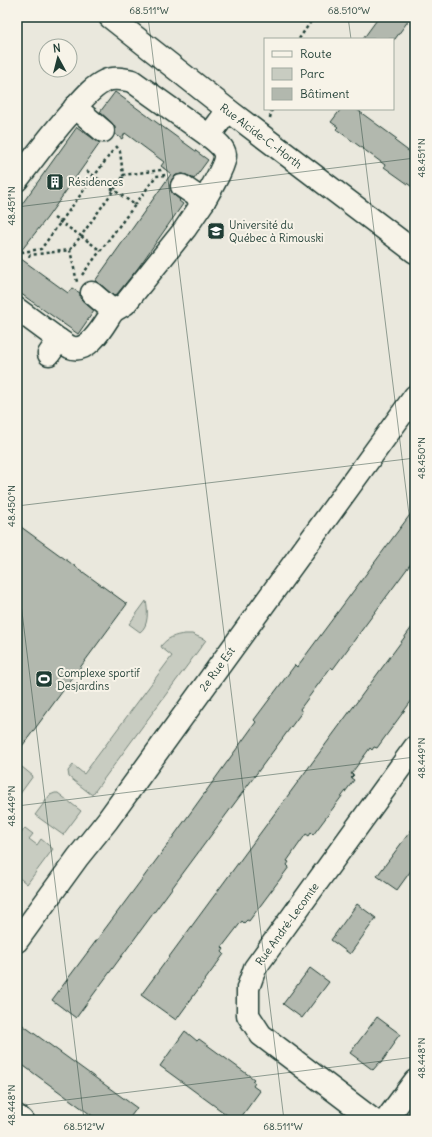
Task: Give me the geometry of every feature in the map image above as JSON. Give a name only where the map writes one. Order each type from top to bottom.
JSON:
[{"type":"street","name":"Rue Alcide-C.-Horth","points":[[110,17],[228,110],[415,252]]},
{"type":"street","points":[[17,180],[81,100],[105,81],[120,78],[132,81],[209,136],[221,147],[225,155],[224,163],[204,201],[125,304],[113,311],[92,342],[81,347],[54,347],[17,309]]},
{"type":"street","points":[[75,107],[110,138]]},
{"type":"street","points":[[209,136],[228,110]]},
{"type":"street","points":[[182,186],[204,201]]},
{"type":"street","points":[[92,293],[113,311]]},
{"type":"street","name":"2e Rue Est","points":[[17,941],[78,857],[111,815],[415,396]]},
{"type":"street","name":"Rue André-Lecomte","points":[[373,1120],[261,1035],[248,1015],[248,988],[255,968],[415,747]]},
{"type":"street","points":[[386,1120],[415,1081]]},
{"type":"street","points":[[17,1116],[22,1120]]},
{"type":"path","points":[[300,38],[314,17]]},
{"type":"path","points":[[17,247],[23,252],[41,249],[93,176],[110,138],[120,151],[123,175],[114,190],[70,250],[30,256],[30,251]]},
{"type":"path","points":[[70,250],[77,282],[156,176],[169,175],[163,169],[123,175]]},
{"type":"path","points":[[87,171],[135,205]]},
{"type":"path","points":[[54,218],[101,251]]},
{"type":"green space","points":[[146,601],[146,622],[145,626],[140,632],[129,624]]},
{"type":"green space","points":[[192,634],[206,640],[92,795],[69,777],[68,771],[73,765],[84,774],[172,656],[161,646],[172,637]]},
{"type":"green space","points":[[22,767],[33,776],[17,798],[17,773]]},
{"type":"green space","points":[[58,793],[81,811],[63,835],[35,815],[50,795]]},
{"type":"green space","points":[[25,828],[33,834],[29,839],[37,845],[41,839],[53,849],[27,884],[17,876],[17,871],[19,869],[17,868],[17,839]]},
{"type":"building","points":[[379,17],[411,17],[395,39],[364,38]]},
{"type":"building","points":[[115,92],[208,160],[194,179],[183,174],[176,175],[172,179],[170,185],[171,191],[183,204],[138,268],[114,296],[95,281],[171,174],[161,166],[164,162],[125,133],[122,139],[115,134],[115,127],[100,112]]},
{"type":"building","points":[[340,110],[357,110],[397,139],[395,141],[415,156],[415,189],[384,167],[385,165],[336,129],[338,127],[331,122]]},
{"type":"building","name":"Résidences","points":[[77,127],[100,143],[47,218],[17,256],[17,211]]},
{"type":"building","points":[[17,256],[68,293],[72,288],[80,293],[80,298],[94,311],[78,334],[17,291]]},
{"type":"building","points":[[415,508],[415,558],[333,669],[331,667],[300,709],[302,712],[76,1018],[52,1000],[160,855],[256,722],[254,720],[295,665],[297,667]]},
{"type":"building","name":"Complexe sportif Desjardins","points":[[17,524],[127,604],[17,753]]},
{"type":"building","points":[[415,623],[415,696],[377,748],[374,747],[372,750],[370,748],[351,774],[354,775],[351,778],[354,780],[313,835],[311,833],[309,836],[306,834],[287,861],[289,862],[287,865],[289,867],[249,921],[247,920],[244,923],[242,921],[222,947],[224,949],[222,952],[224,954],[176,1020],[141,995]]},
{"type":"building","points":[[415,825],[415,865],[397,890],[377,876]]},
{"type":"building","points":[[357,904],[376,918],[350,954],[331,940]]},
{"type":"building","points":[[310,968],[329,982],[302,1018],[283,1004]]},
{"type":"building","points":[[377,1017],[400,1034],[381,1063],[380,1062],[373,1070],[350,1053]]},
{"type":"building","points":[[17,1021],[137,1108],[128,1120],[98,1120],[17,1061]]},
{"type":"building","points":[[185,1031],[197,1041],[199,1039],[254,1079],[252,1081],[255,1083],[253,1086],[260,1091],[239,1120],[234,1120],[160,1066]]},
{"type":"place","name":"Résidences","points":[[55,182]]},
{"type":"place","name":"Université du Québec à Rimouski","points":[[216,231]]},
{"type":"place","name":"Complexe sportif Desjardins","points":[[44,679]]}]
